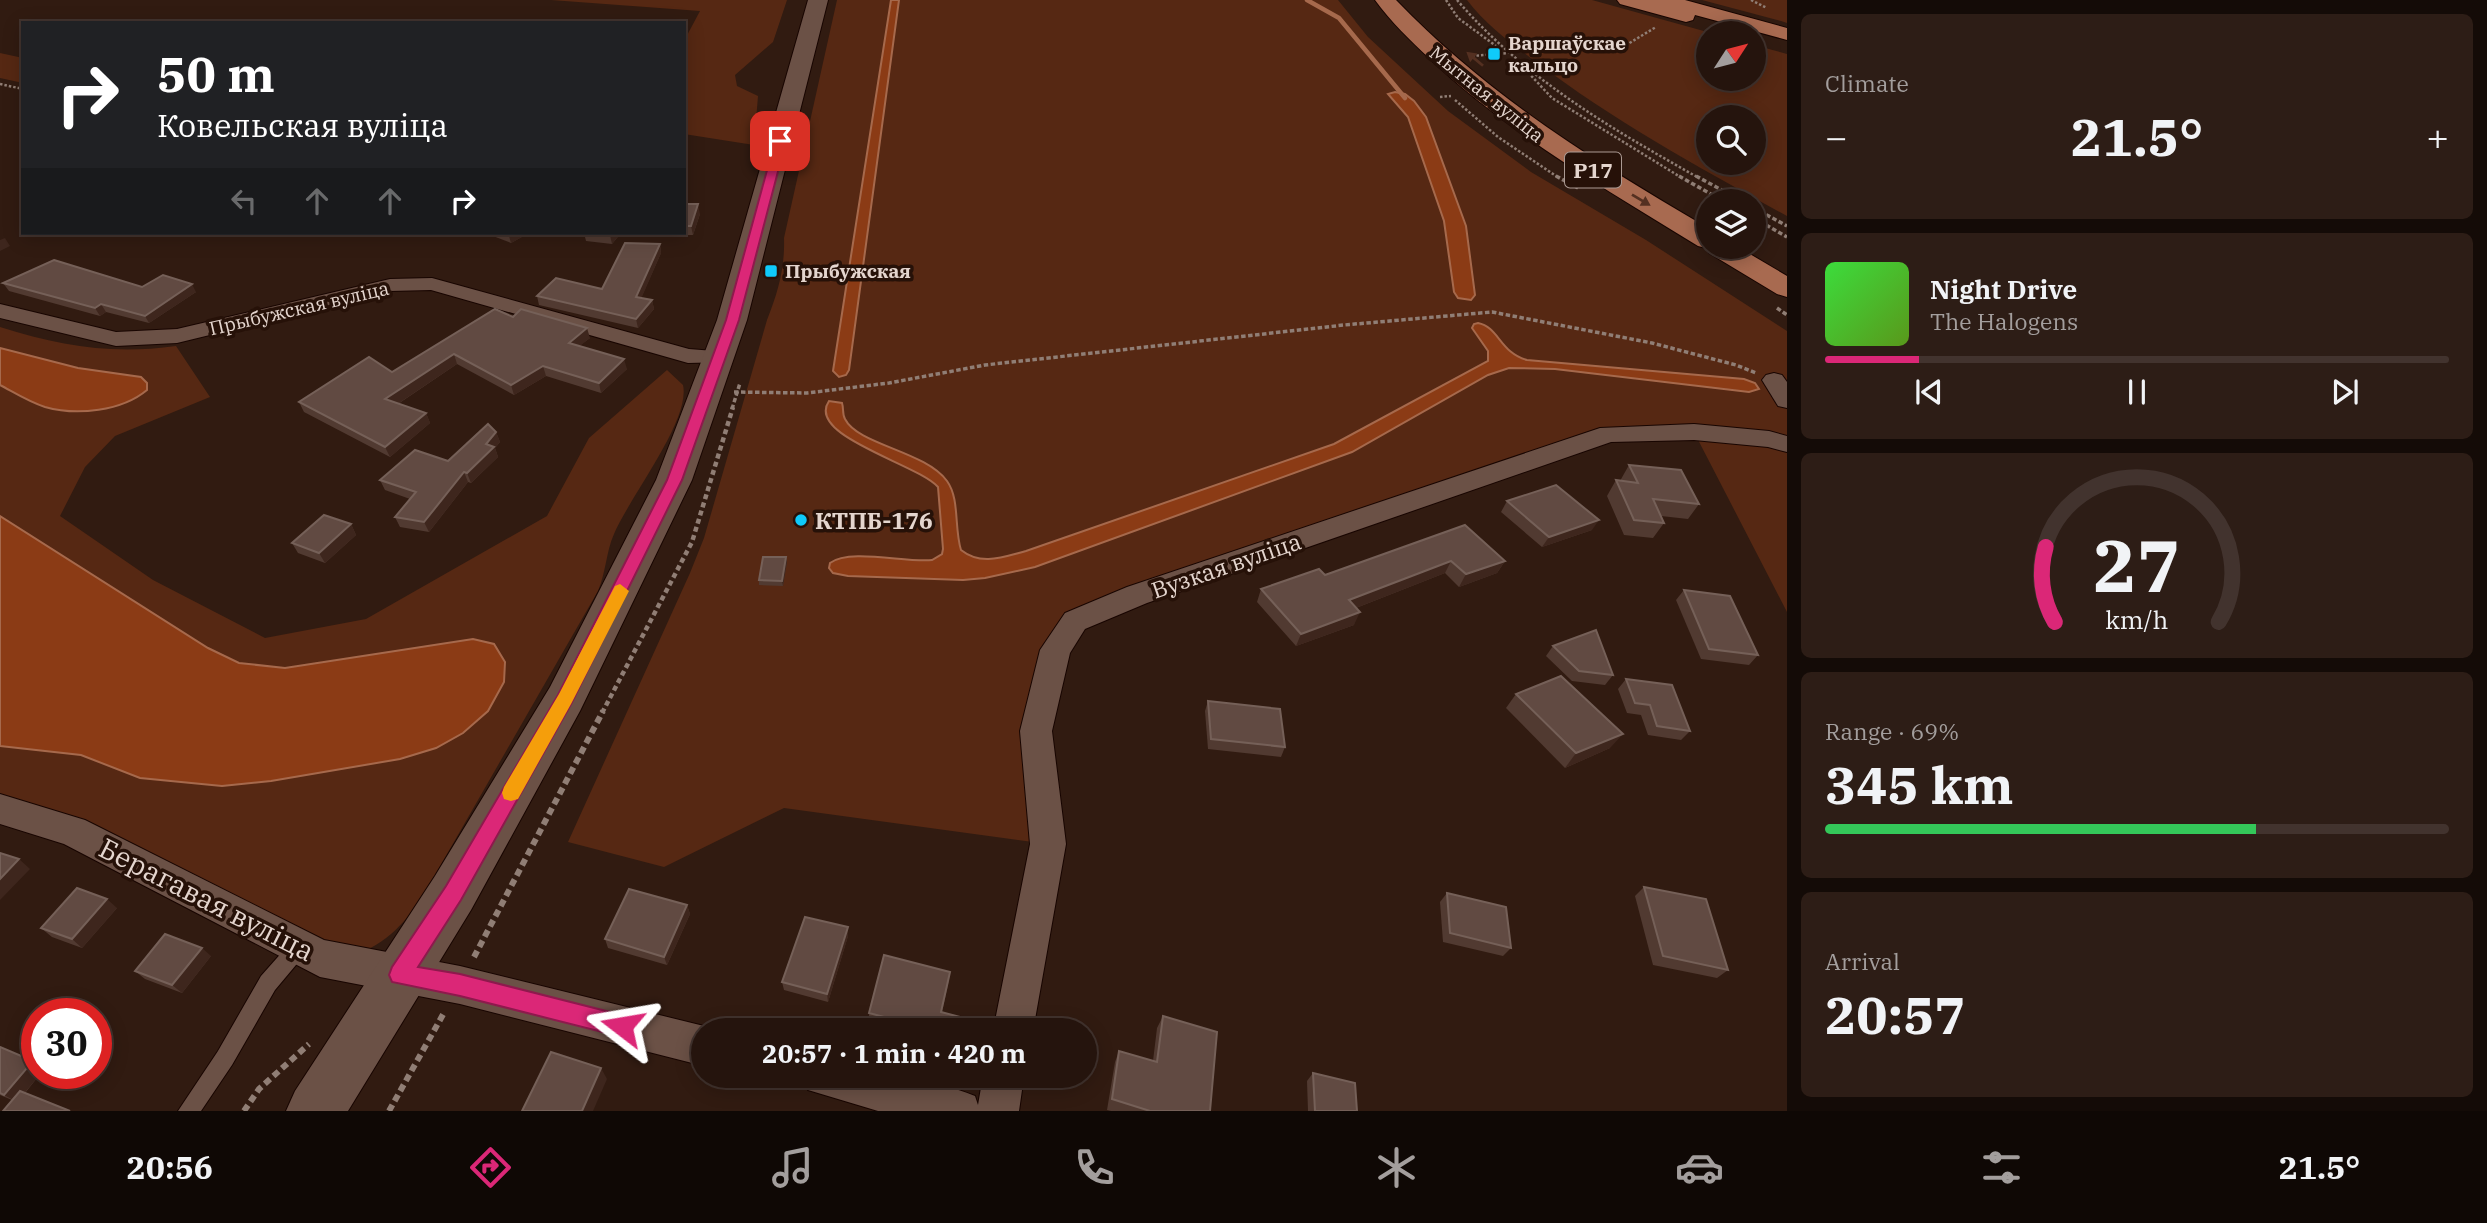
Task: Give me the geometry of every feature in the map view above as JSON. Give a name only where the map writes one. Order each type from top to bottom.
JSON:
[{"type":"highway","name":"Мытная вуліца","points":[[1385,0],[1430,48],[1482,95],[1546,141],[1696,233]]},
{"type":"highway","points":[[1627,0],[1704,21]]},
{"type":"highway","points":[[1663,0],[1787,34]]},
{"type":"highway","points":[[1766,38],[1787,44]]},
{"type":"highway","name":"Мытная вуліца","points":[[1518,94],[1590,144],[1696,206]]},
{"type":"highway","points":[[1766,246],[1787,259]]},
{"type":"highway","points":[[1739,259],[1787,288]]},
{"type":"main road","points":[[315,1111],[453,893],[565,699],[727,380],[732,320],[818,0]]},
{"type":"street","name":"Прыбужская вуліца","points":[[0,311],[116,340],[177,336],[390,285],[432,284],[688,356],[727,380]]},
{"type":"street","points":[[1774,380],[1787,401]]},
{"type":"street","name":"Вузкая вуліца","points":[[1015,1018],[1048,844],[1036,731],[1055,650],[1075,621],[1150,591],[1609,434],[1694,432],[1769,439],[1787,444]]},
{"type":"street","name":"Берагавая вуліца","points":[[0,809],[73,831],[320,958],[460,985],[691,1043]]},
{"type":"street","points":[[869,1088],[960,1111]]},
{"type":"street","points":[[998,1111],[1002,1088]]},
{"type":"lane","points":[[188,1111],[225,1058],[268,983],[299,947]]},
{"type":"path","points":[[1446,0],[1458,18],[1567,97],[1653,151],[1721,189]]},
{"type":"path","points":[[1457,0],[1485,33],[1520,64],[1552,98],[1635,152],[1701,189]]},
{"type":"path","points":[[1618,50],[1678,14]]},
{"type":"path","points":[[1471,56],[1508,53]]},
{"type":"path","points":[[0,84],[21,89]]},
{"type":"path","points":[[1440,97],[1451,96]]},
{"type":"path","points":[[1552,98],[1567,97]]},
{"type":"path","points":[[1766,215],[1787,226]]},
{"type":"path","points":[[1766,225],[1787,237]]},
{"type":"path","points":[[389,1111],[460,985],[692,542],[727,380],[807,393],[889,383],[985,365],[1441,315],[1492,313],[1575,326],[1653,343],[1736,365],[1774,380]]},
{"type":"path","points":[[244,1111],[259,1089],[310,1043]]},
{"type":"shaded area","points":[[551,0],[787,0],[773,42],[735,75],[737,86],[758,96],[754,145],[686,134],[686,37],[700,11]]},
{"type":"shaded area","points":[[837,0],[1338,0],[1368,37],[1448,111],[1531,172],[1646,240],[1787,331],[1787,612],[1694,432],[1609,434],[1075,621],[1055,650],[1048,844],[784,808],[664,867],[568,842],[704,538],[780,280],[784,238]]},
{"type":"shaded area","points":[[891,0],[899,0],[849,370],[846,375],[839,377],[833,371]]},
{"type":"shaded area","points":[[1467,0],[1592,0],[1696,29],[1696,91],[1766,91],[1766,48],[1787,54],[1787,216],[1766,204],[1766,189],[1738,189],[1713,175],[1766,175],[1766,105],[1696,105],[1696,165],[1595,104],[1490,25]]},
{"type":"shaded area","points":[[1702,0],[1787,0],[1787,23],[1781,21]]},
{"type":"shaded area","points":[[0,53],[21,58],[21,83],[0,78]]},
{"type":"shaded area","points":[[1388,94],[1405,94],[1414,101],[1426,117],[1466,226],[1475,295],[1471,300],[1458,298],[1454,292],[1444,221],[1408,117]]},
{"type":"shaded area","points":[[1478,323],[1491,329],[1511,352],[1527,360],[1744,379],[1755,383],[1759,389],[1749,392],[1555,369],[1509,368],[1488,375],[1352,452],[1035,567],[963,580],[848,576],[833,573],[829,568],[830,563],[851,557],[932,560],[942,554],[943,549],[938,487],[927,478],[848,438],[833,426],[826,414],[829,401],[842,403],[845,419],[852,428],[924,462],[937,471],[947,481],[954,496],[961,550],[976,558],[992,559],[1026,551],[1334,444],[1488,361],[1488,351],[1472,328]]},
{"type":"shaded area","points":[[0,327],[87,347],[130,350],[176,346],[210,397],[115,436],[85,467],[60,516],[153,580],[265,638],[366,619],[547,516],[589,438],[667,370],[683,385],[683,400],[678,418],[614,534],[598,591],[420,901],[395,930],[376,945],[341,957],[85,821],[0,799]]},
{"type":"shaded area","points":[[0,348],[78,368],[141,377],[147,383],[147,390],[125,403],[99,410],[71,411],[45,407],[0,385]]},
{"type":"shaded area","points":[[0,516],[208,648],[239,663],[285,668],[473,639],[494,644],[505,662],[504,682],[488,711],[463,733],[436,748],[400,759],[271,781],[222,786],[140,778],[81,755],[0,746]]},
{"type":"building","points":[[686,204],[698,204],[691,226],[686,226]]},
{"type":"building","points":[[625,243],[660,244],[636,297],[652,300],[636,319],[537,296],[556,278],[602,289]]},
{"type":"building","points":[[54,260],[142,287],[163,275],[192,284],[145,316],[101,304],[95,308],[3,283]]},
{"type":"building","points":[[495,309],[513,317],[521,309],[587,328],[569,343],[624,359],[599,383],[543,366],[511,385],[454,354],[385,399],[426,413],[385,447],[299,402],[369,357],[392,372]]},
{"type":"building","points":[[488,424],[496,432],[486,444],[494,447],[467,473],[464,472],[424,522],[395,517],[416,492],[380,480],[415,450],[448,461]]},
{"type":"building","points":[[1629,465],[1681,470],[1699,504],[1653,499],[1664,523],[1634,520],[1616,480],[1638,483]]},
{"type":"building","points":[[1556,485],[1599,520],[1549,537],[1507,501]]},
{"type":"building","points":[[324,515],[351,524],[319,553],[292,543]]},
{"type":"building","points":[[1465,525],[1505,561],[1466,574],[1451,561],[1349,600],[1360,612],[1301,634],[1261,589],[1319,569],[1325,575]]},
{"type":"building","points":[[763,557],[786,557],[782,581],[759,580]]},
{"type":"building","points":[[1684,590],[1730,596],[1758,655],[1709,649]]},
{"type":"building","points":[[1596,630],[1613,675],[1579,671],[1553,646]]},
{"type":"building","points":[[1561,676],[1623,734],[1576,753],[1516,694]]},
{"type":"building","points":[[1626,679],[1672,685],[1690,731],[1657,726],[1650,705],[1635,703]]},
{"type":"building","points":[[1208,701],[1280,709],[1285,747],[1211,739]]},
{"type":"building","points":[[0,853],[19,859],[0,879]]},
{"type":"building","points":[[1644,887],[1706,899],[1728,970],[1663,956]]},
{"type":"building","points":[[77,888],[107,899],[72,939],[41,928]]},
{"type":"building","points":[[629,889],[687,905],[664,957],[605,939]]},
{"type":"building","points":[[1447,893],[1506,907],[1511,948],[1450,933]]},
{"type":"building","points":[[805,917],[848,927],[827,994],[782,982]]},
{"type":"building","points":[[165,934],[202,948],[172,985],[135,971]]},
{"type":"building","points":[[884,955],[950,972],[941,1012],[964,1018],[888,1018],[869,1013]]},
{"type":"building","points":[[1163,1016],[1217,1032],[1210,1111],[1150,1111],[1112,1099],[1119,1051],[1157,1062]]},
{"type":"building","points":[[0,1047],[21,1056],[21,1075],[4,1095],[0,1093]]},
{"type":"building","points":[[551,1052],[601,1068],[582,1111],[522,1111]]},
{"type":"building","points":[[1313,1073],[1355,1083],[1357,1111],[1315,1111]]},
{"type":"building","points":[[20,1091],[70,1111],[3,1111]]},
{"type":"waterway","points":[[1307,0],[1339,18],[1405,98]]},
{"type":"slow traffic","points":[[511,793],[565,699],[620,591]]},
{"type":"place","name":"Варшаўскае кальцо","points":[[1494,54]]},
{"type":"place","name":"Прыбужская","points":[[771,271]]},
{"type":"place","name":"КТПБ-176","points":[[801,520]]},
{"type":"route","points":[[622,1026],[460,985],[400,975],[453,893],[565,699],[674,480],[732,320],[780,141]]}]
